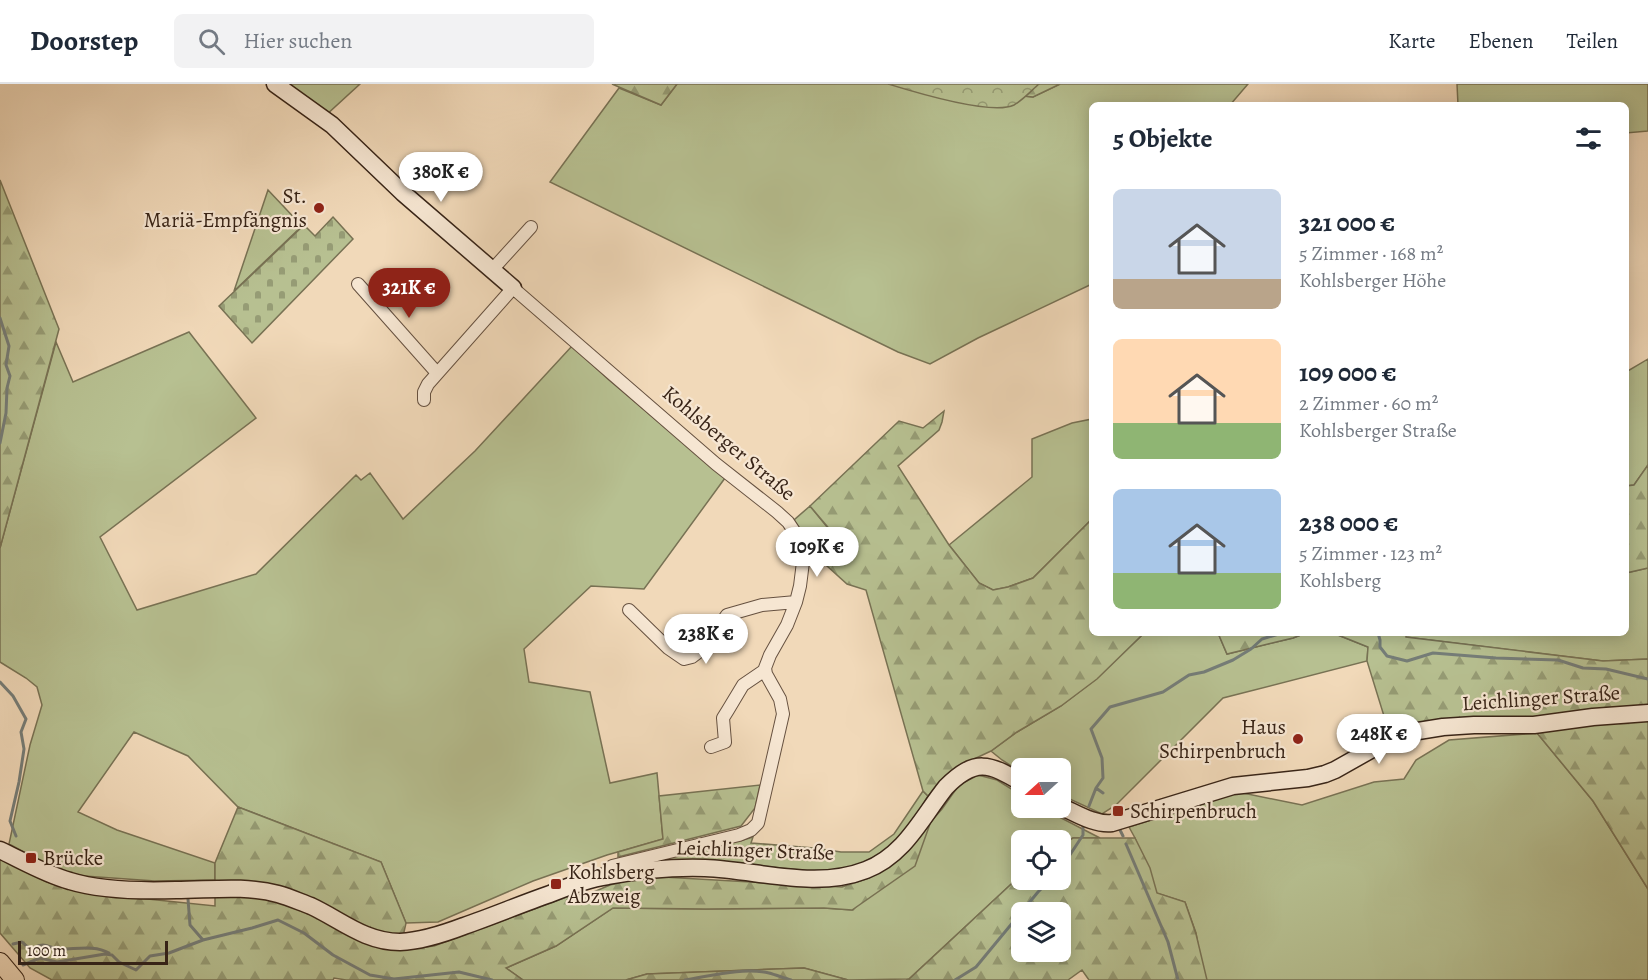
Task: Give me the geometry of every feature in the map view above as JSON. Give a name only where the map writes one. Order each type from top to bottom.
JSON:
[{"type":"main road","name":"Kohlsberger Straße","points":[[275,84],[332,125],[403,193],[513,288]]},
{"type":"main road","name":"Leichlinger Straße","points":[[1071,811],[1093,821],[1112,823],[1233,786],[1308,778],[1335,770],[1390,739],[1412,732],[1474,725],[1534,725],[1648,713]]},
{"type":"main road","name":"Leichlinger Straße","points":[[0,850],[50,874],[84,884],[157,890],[246,889],[278,894],[312,907],[363,935],[399,942],[413,941],[442,934],[561,889],[606,876],[661,869],[704,868],[807,878],[847,876],[880,864],[893,854],[910,837],[946,786],[969,769],[979,766],[993,768],[1011,777]]},
{"type":"street","points":[[492,270],[531,227]]},
{"type":"street","points":[[358,284],[437,373]]},
{"type":"street","points":[[424,400],[424,392],[428,384],[513,288]]},
{"type":"street","name":"Kohlsberger Straße","points":[[513,288],[716,464],[788,522],[798,538],[803,562],[802,575],[796,602],[787,625],[767,661],[765,670]]},
{"type":"street","points":[[629,610],[668,648],[684,659],[692,657],[705,647],[727,615],[762,605],[796,602]]},
{"type":"street","points":[[606,876],[612,866],[739,835],[755,827],[760,817],[783,714],[780,699],[765,670],[743,685],[723,718],[725,742],[711,747]]},
{"type":"green space","points":[[281,84],[360,84],[325,116]]},
{"type":"green space","points":[[612,84],[677,84],[661,105]]},
{"type":"green space","points":[[677,84],[906,84],[1033,97],[1060,84],[1248,84],[1233,102],[1089,102],[1089,285],[978,338],[930,364],[898,352],[550,182],[619,88],[661,105]]},
{"type":"green space","points":[[888,84],[1039,84],[1014,105],[1003,108],[952,102]]},
{"type":"green space","points":[[906,84],[1060,84],[1033,97]]},
{"type":"green space","points":[[1457,84],[1648,84],[1648,131],[1629,133],[1629,102],[1458,102]]},
{"type":"green space","points":[[0,180],[59,329],[0,548]]},
{"type":"green space","points":[[268,190],[302,226],[234,291]]},
{"type":"green space","points":[[333,217],[353,239],[252,343],[219,306],[304,225],[315,236]]},
{"type":"green space","points":[[189,332],[256,418],[100,537],[137,610],[256,574],[356,475],[361,480],[370,473],[403,519],[475,451],[572,346],[725,478],[644,589],[591,586],[524,649],[529,682],[590,692],[610,783],[657,773],[663,839],[607,855],[533,881],[438,922],[406,923],[381,862],[238,807],[188,756],[134,732],[78,812],[117,830],[215,863],[215,880],[155,881],[84,876],[59,871],[9,844],[30,745],[42,705],[37,687],[0,662],[0,548],[56,342],[73,382]]},
{"type":"green space","points":[[1648,359],[1648,465],[1634,485],[1629,486],[1629,370]]},
{"type":"green space","points":[[944,411],[939,430],[898,466],[949,545],[979,583],[993,590],[1033,578],[1089,522],[1089,636],[1141,636],[1097,679],[1061,706],[1017,732],[991,751],[957,767],[928,796],[923,791],[866,590],[847,584],[816,556],[837,538],[810,506],[899,421],[923,428]]},
{"type":"green space","points":[[1089,420],[1089,522],[1033,578],[993,590],[979,583],[949,545],[1032,477],[1032,439],[1072,423]]},
{"type":"green space","points":[[1648,465],[1648,568],[1629,572],[1629,486],[1634,485]]},
{"type":"green space","points":[[810,506],[832,533],[823,542],[811,547],[794,520]]},
{"type":"green space","points":[[1648,568],[1648,659],[1603,661],[1405,637],[1629,636],[1629,572]]},
{"type":"green space","points":[[1141,636],[1219,636],[1227,654],[1298,636],[1340,636],[1368,647],[1367,661],[1223,698],[1116,805],[1102,814],[1071,800],[1071,758],[1011,758],[1011,766],[991,751],[1017,732],[1061,706],[1096,679]]},
{"type":"green space","points":[[1219,636],[1298,636],[1293,638],[1227,654]]},
{"type":"green space","points":[[1340,636],[1406,636],[1603,661],[1648,659],[1648,889],[1593,801],[1537,733],[1532,717],[1388,729],[1367,661],[1368,647]]},
{"type":"green space","points":[[1537,733],[1593,801],[1648,889],[1648,980],[1204,980],[1196,933],[1185,902],[1156,893],[1129,827],[1238,792],[1302,805],[1374,782],[1404,779],[1416,760],[1449,740]]},
{"type":"green space","points":[[978,775],[997,780],[1011,789],[1011,818],[1061,818],[1100,838],[1071,839],[1071,830],[1011,830],[1011,884],[909,979],[848,980],[804,968],[647,974],[626,980],[523,980],[506,968],[556,946],[613,908],[853,910],[942,809],[959,785]]},
{"type":"green space","points":[[760,785],[755,808],[741,826],[618,857],[618,852],[663,839],[659,796]]},
{"type":"green space","points":[[923,791],[928,796],[910,827],[885,852],[856,866],[828,873],[733,863],[660,861],[661,858],[753,837],[751,843],[841,852],[869,852],[894,834]]},
{"type":"green space","points":[[238,807],[381,862],[406,923],[400,950],[434,946],[572,895],[589,894],[610,885],[645,876],[842,887],[869,878],[892,862],[931,821],[915,866],[852,910],[613,908],[556,946],[506,968],[523,980],[346,980],[334,978],[333,980],[52,980],[30,968],[0,933],[0,859],[47,882],[89,893],[215,906],[215,863]]},
{"type":"green space","points":[[1135,838],[1150,868],[1157,893],[1185,902],[1196,934],[1207,980],[1089,980],[1082,970],[1068,980],[906,980],[1011,884],[1011,890],[1071,890],[1071,839]]},
{"type":"green space","points":[[804,968],[848,980],[626,980],[647,974]]},
{"type":"waterway","points":[[0,318],[9,346],[6,365],[10,376],[0,443]]},
{"type":"waterway","points":[[1089,806],[1103,778],[1102,758],[1091,729],[1110,707],[1163,692],[1189,675],[1204,672],[1233,660],[1262,639],[1272,636]]},
{"type":"waterway","points":[[1379,636],[1380,647],[1387,656],[1407,661],[1433,653],[1558,660],[1583,668],[1606,669],[1648,679]]},
{"type":"waterway","points":[[0,682],[13,696],[26,719],[21,732],[24,749],[10,821],[16,836]]},
{"type":"waterway","points":[[1096,788],[1103,793]]},
{"type":"waterway","points":[[1071,853],[1083,835],[1083,826]]},
{"type":"waterway","points":[[1120,830],[1123,836]]},
{"type":"waterway","points":[[1126,844],[1168,942],[1178,980]]},
{"type":"waterway","points":[[955,980],[976,967],[1040,890]]},
{"type":"waterway","points":[[188,899],[190,925],[203,940]]},
{"type":"waterway","points":[[23,965],[40,958],[57,962],[105,954],[112,955],[119,962],[136,970],[150,956],[169,953],[203,940],[278,920],[304,933],[333,955],[370,975],[394,979],[459,972],[492,980]]},
{"type":"waterway","points":[[13,944],[22,942],[31,948],[43,945],[57,949],[90,948],[109,953]]},
{"type":"waterway","points":[[685,980],[748,971],[769,973],[791,980]]},
{"type":"place","name":"St. Mariä-Empfängnis","points":[[319,208]]},
{"type":"place","name":"Haus Schirpenbruch","points":[[1298,739]]},
{"type":"place","name":"Schirpenbruch","points":[[1118,811]]},
{"type":"place","name":"Brücke","points":[[31,858]]},
{"type":"place","name":"Kohlsberg Abzweig","points":[[556,884]]}]
